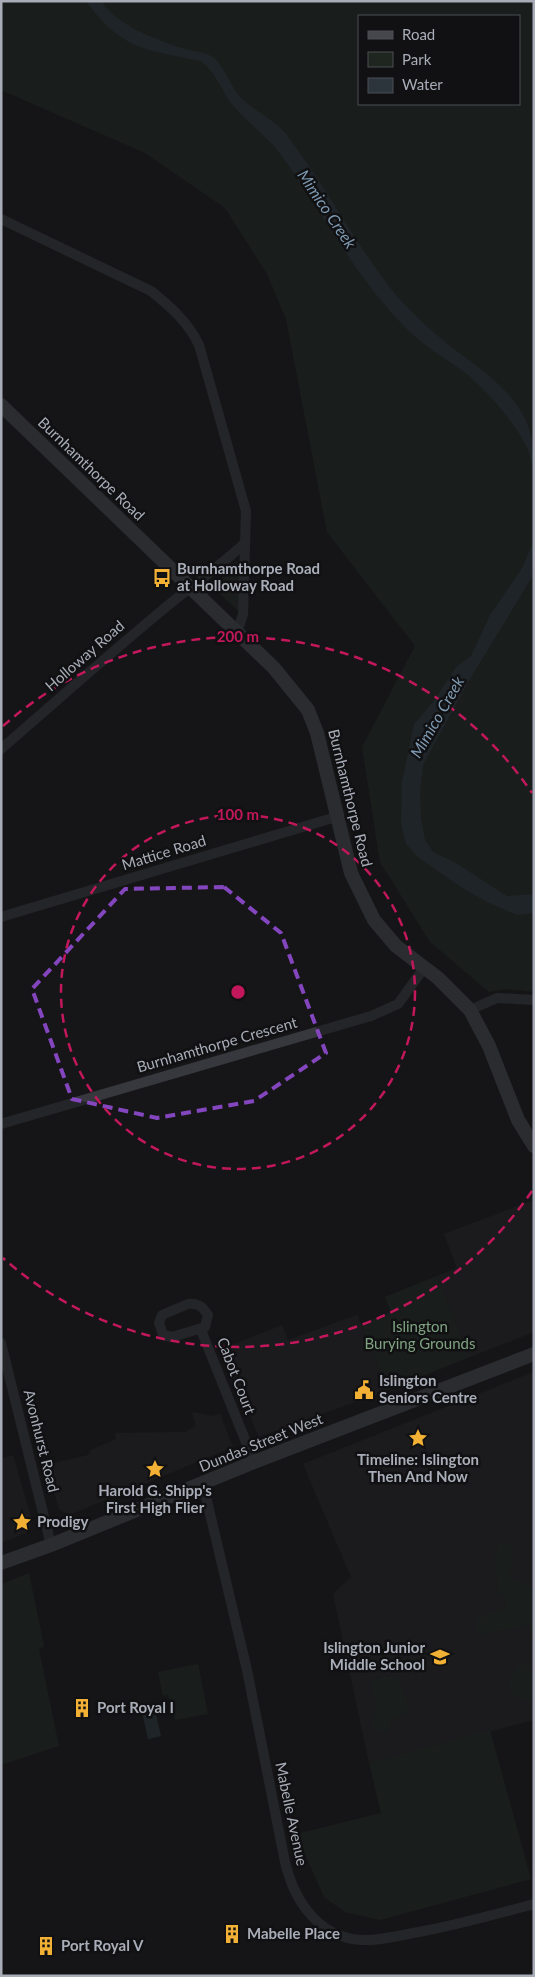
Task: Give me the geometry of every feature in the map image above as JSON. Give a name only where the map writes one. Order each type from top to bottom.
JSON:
[{"type":"main road","name":"Burnhamthorpe Road","points":[[1,406],[274,668],[308,710],[325,758],[336,817],[351,873],[374,920],[396,946],[453,991],[470,1010],[489,1046],[518,1120],[534,1146]]},
{"type":"main road","name":"Dundas Street West","points":[[1,1563],[51,1545],[254,1462],[534,1354]]},
{"type":"street","points":[[1,219],[151,291],[172,307],[188,326],[199,345],[241,492],[247,525],[243,614],[237,634]]},
{"type":"street","name":"Holloway Road","points":[[1,749],[123,642],[190,588],[217,569],[245,543]]},
{"type":"street","name":"Mattice Road","points":[[1,917],[336,817]]},
{"type":"street","name":"Burnhamthorpe Crescent","points":[[1,1124],[372,1016],[398,1004],[424,968]]},
{"type":"street","points":[[470,1010],[497,998],[534,1000]]},
{"type":"street","name":"Cabot Court","points":[[188,1304],[196,1304],[208,1315],[206,1325],[201,1330],[168,1336],[160,1331],[159,1323],[162,1315],[188,1304]]},
{"type":"street","name":"Cabot Court","points":[[201,1330],[254,1462]]},
{"type":"street","name":"Avonhurst Road","points":[[1,1343],[51,1545]]},
{"type":"street","name":"Mabelle Avenue","points":[[203,1484],[247,1670],[290,1884],[301,1905],[328,1929],[341,1936],[364,1940],[441,1928],[534,1904]]},
{"type":"highlighted area","points":[[224,887],[281,933],[326,1053],[254,1101],[157,1118],[72,1099],[32,989],[125,889]]},
{"type":"shaded area","points":[[534,1200],[534,1332],[470,1357],[437,1276],[457,1268],[444,1234]]},
{"type":"shaded area","points":[[357,1315],[388,1390],[259,1437],[222,1349],[282,1325],[288,1340]]},
{"type":"shaded area","name":"Islington Junior Middle School","points":[[534,1372],[534,1720],[369,1763],[333,1594],[351,1577],[303,1464]]},
{"type":"shaded area","points":[[192,1412],[213,1416],[220,1414],[233,1447],[69,1515],[59,1509],[46,1465],[88,1455],[91,1450],[116,1439],[115,1433],[185,1432],[196,1426]]},
{"type":"shaded area","points":[[13,1455],[32,1521],[28,1532],[1,1543],[1,1459]]},
{"type":"green space","points":[[1,1],[534,1],[534,992],[505,989],[489,992],[430,942],[380,862],[362,747],[415,646],[327,532],[286,319],[267,274],[225,208],[145,153],[1,90]]},
{"type":"green space","points":[[237,562],[244,566],[242,615],[213,587]]},
{"type":"green space","name":"Islington Burying Grounds","points":[[437,1276],[470,1357],[388,1390],[361,1324],[391,1312],[385,1297]]},
{"type":"green space","points":[[500,1541],[513,1546],[513,1561],[508,1576],[534,1589],[534,1644],[529,1625],[477,1635],[476,1619],[507,1608],[504,1595],[499,1594],[494,1557]]},
{"type":"green space","points":[[29,1573],[44,1646],[39,1649],[59,1746],[1,1765],[1,1584]]},
{"type":"green space","points":[[198,1664],[208,1714],[175,1720],[168,1695],[163,1696],[158,1672]]},
{"type":"green space","points":[[526,1664],[534,1669],[534,1699],[526,1701],[512,1694],[509,1681],[516,1666]]},
{"type":"green space","points":[[397,1675],[410,1711],[393,1719],[386,1734],[371,1725],[377,1709],[370,1679]]},
{"type":"green space","points":[[490,1730],[531,1879],[380,1920],[345,1912],[324,1897],[296,1834],[381,1813],[369,1763]]},
{"type":"water","name":"Mimico Creek","points":[[86,1],[102,1],[108,9],[127,25],[176,46],[211,56],[220,65],[242,99],[271,120],[286,134],[314,173],[380,275],[395,294],[431,330],[489,376],[520,409],[525,418],[533,444],[534,474],[529,452],[524,442],[502,410],[468,375],[417,338],[391,312],[357,269],[281,155],[231,103],[210,70],[200,61],[149,50],[123,38],[99,17]]},
{"type":"water","name":"Mimico Creek","points":[[534,541],[532,577],[467,684],[423,765],[420,792],[421,818],[425,840],[433,852],[456,863],[507,896],[534,894],[534,913],[517,915],[487,902],[464,889],[419,858],[406,844],[401,824],[402,782],[414,724],[433,702],[457,666],[471,656],[490,615],[521,570]]},
{"type":"water","points":[[155,1709],[161,1736],[148,1739],[142,1712]]},
{"type":"place","name":"Burnhamthorpe Road at Holloway Road","points":[[162,578]]},
{"type":"place","name":"Islington Seniors Centre","points":[[364,1390]]},
{"type":"place","name":"Timeline: Islington Then And Now","points":[[418,1438]]},
{"type":"place","name":"Harold G. Shipp's First High Flier","points":[[155,1469]]},
{"type":"place","name":"Prodigy","points":[[22,1522]]},
{"type":"place","name":"Islington Junior Middle School","points":[[440,1657]]},
{"type":"place","name":"Port Royal I","points":[[82,1708]]},
{"type":"place","name":"Mabelle Place","points":[[232,1934]]},
{"type":"place","name":"Port Royal V","points":[[46,1946]]}]
